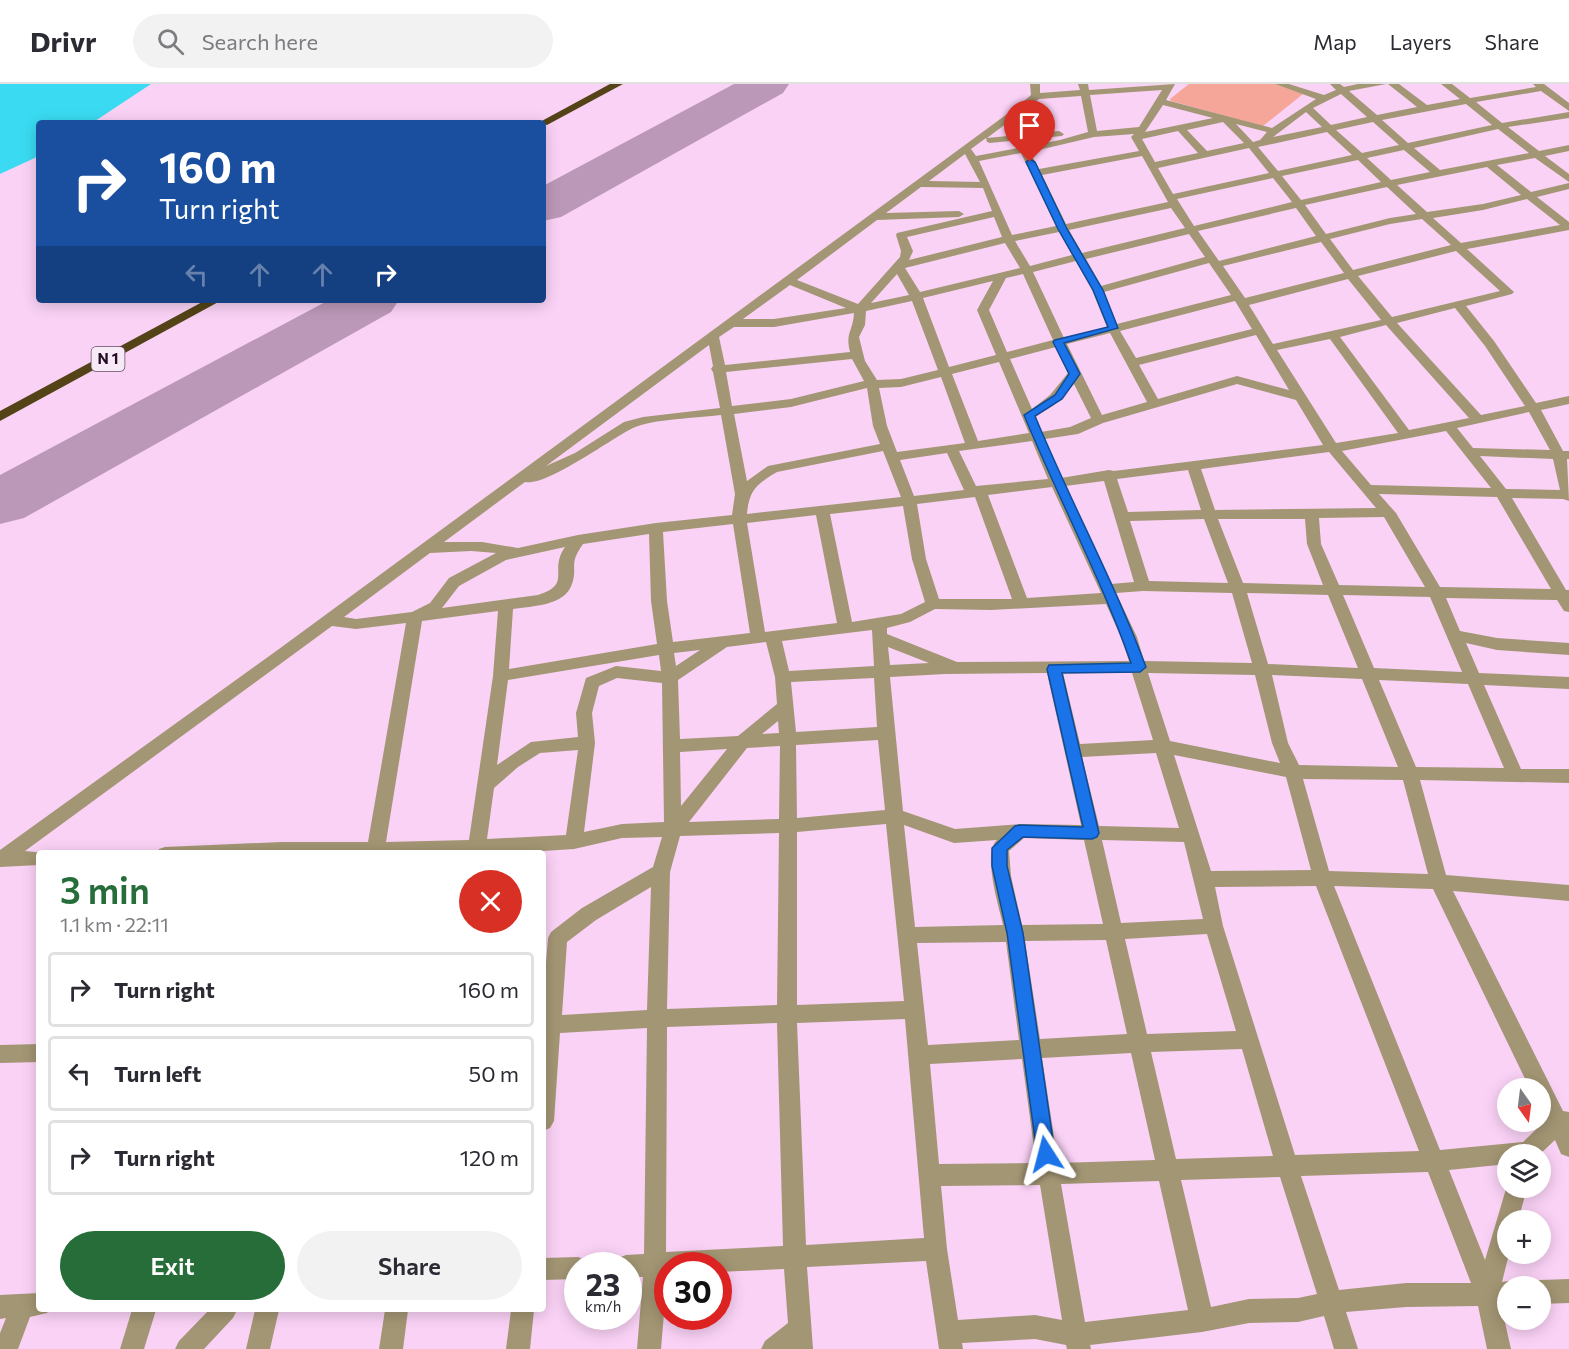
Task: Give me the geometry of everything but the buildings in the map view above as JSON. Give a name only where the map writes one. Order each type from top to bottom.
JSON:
[{"type":"highway","points":[[546,121],[618,84]]},
{"type":"highway","name":"N 1","points":[[0,417],[210,303]]},
{"type":"street","points":[[1280,84],[1324,98]]},
{"type":"street","points":[[1263,143],[1273,131],[1340,87],[1382,84]]},
{"type":"street","points":[[1393,84],[1425,108]]},
{"type":"street","points":[[1446,84],[1569,179]]},
{"type":"street","points":[[0,860],[330,620],[919,184],[970,154],[988,137],[1030,110],[1083,88],[1170,85],[1139,134],[1144,153],[1192,230],[1240,300],[1332,448],[1388,512],[1436,593],[1515,775]]},
{"type":"street","points":[[1152,166],[1425,108],[1541,86],[1569,108]]},
{"type":"street","points":[[1340,87],[1438,174]]},
{"type":"street","points":[[1083,88],[1093,132]]},
{"type":"street","points":[[1161,102],[1273,131]]},
{"type":"street","points":[[1270,348],[1508,292],[1308,109]]},
{"type":"street","points":[[1030,110],[1093,132],[1139,134],[1225,119]]},
{"type":"street","points":[[988,137],[1030,110]]},
{"type":"street","points":[[898,266],[1008,239],[1063,229],[1273,173],[1499,126],[1569,115]]},
{"type":"street","points":[[1225,119],[1273,173],[1388,322],[1478,420]]},
{"type":"street","points":[[1180,128],[1205,155]]},
{"type":"street","points":[[970,154],[1003,154],[1093,132]]},
{"type":"street","points":[[988,137],[1003,154]]},
{"type":"street","points":[[729,323],[774,323],[860,309],[1389,184],[1569,148]]},
{"type":"street","points":[[1024,150],[1063,229],[1098,290],[1113,328],[1154,403]]},
{"type":"street","points":[[1037,173],[1144,153]]},
{"type":"street","points":[[970,154],[999,213],[1008,239],[1026,269],[1058,342],[1098,420]]},
{"type":"street","points":[[1489,164],[1569,227]]},
{"type":"street","points":[[919,184],[986,185]]},
{"type":"street","points":[[1098,290],[1423,214],[1456,212],[1569,186]]},
{"type":"street","points":[[873,217],[999,213]]},
{"type":"street","points":[[901,235],[999,213]]},
{"type":"street","points":[[889,217],[901,235],[907,252],[905,258],[860,309],[859,325],[853,339],[872,383],[877,417],[909,501],[919,559],[933,604]]},
{"type":"street","points":[[500,493],[580,456],[629,425],[663,418],[791,403],[839,389],[872,383],[901,384],[1113,328],[1240,300],[1457,247],[1569,227]]},
{"type":"street","points":[[898,266],[916,296],[973,445]]},
{"type":"street","points":[[1002,275],[983,310],[1039,436],[1056,481],[1123,622],[1140,667],[1204,879],[1214,926],[1346,1349]]},
{"type":"street","points":[[788,280],[860,309]]},
{"type":"street","points":[[1369,489],[1569,496],[1564,455],[1491,344],[1458,304]]},
{"type":"street","points":[[1132,363],[1259,331]]},
{"type":"street","points":[[1333,335],[1406,435]]},
{"type":"street","points":[[713,336],[717,369],[742,494],[739,520],[765,637],[783,677],[788,740],[787,1013],[795,1258],[801,1339],[773,1349]]},
{"type":"street","points":[[717,369],[858,355]]},
{"type":"street","points":[[1029,415],[1046,407],[1059,397],[1074,374]]},
{"type":"street","points":[[742,494],[759,477],[773,469],[890,451],[951,448],[1076,431],[1098,420],[1242,379],[1300,397]]},
{"type":"street","points":[[415,617],[435,607],[454,582],[516,552],[578,540],[656,528],[909,501],[1109,474],[1332,448],[1406,435],[1569,400]]},
{"type":"street","points":[[1449,426],[1502,493],[1567,599]]},
{"type":"street","points":[[951,448],[975,491],[1021,602]]},
{"type":"street","points":[[1470,452],[1564,455]]},
{"type":"street","points":[[880,630],[886,733],[896,816],[936,1250],[950,1341],[1035,1327],[1077,1342],[1250,1311],[1298,1310],[1332,1302],[1406,1295],[1497,1294],[1432,1161],[1322,878],[1293,772],[1280,743],[1239,589],[1209,514],[1193,464]]},
{"type":"street","points":[[1109,474],[1143,586]]},
{"type":"street","points":[[822,510],[846,628]]},
{"type":"street","points":[[1122,517],[1209,514],[1312,516],[1388,512]]},
{"type":"street","points":[[1312,516],[1314,544],[1409,772],[1439,882],[1564,1122],[1569,1147]]},
{"type":"street","points":[[655,1252],[661,872],[673,829],[670,678],[658,602],[656,528]]},
{"type":"street","points":[[330,620],[356,624],[539,600],[558,594],[566,584],[566,557],[578,540]]},
{"type":"street","points":[[425,549],[459,546],[499,548],[516,552]]},
{"type":"street","points":[[880,630],[933,604],[1021,602],[1109,594],[1143,586],[1436,593],[1567,599]]},
{"type":"street","points":[[477,846],[501,676],[506,604]]},
{"type":"street","points":[[375,850],[415,617]]},
{"type":"street","points":[[501,676],[665,648],[846,628],[880,630],[955,668]]},
{"type":"street","points":[[1456,636],[1497,644],[1569,649]]},
{"type":"street","points":[[560,666],[670,678],[724,641]]},
{"type":"street","points":[[783,677],[955,668],[1140,667],[1262,669],[1569,683]]},
{"type":"street","points":[[1054,669],[1202,1320]]},
{"type":"street","points":[[574,842],[586,743],[584,713],[592,682],[616,672]]},
{"type":"street","points":[[673,829],[744,740],[785,706]]},
{"type":"street","points":[[672,746],[886,733]]},
{"type":"street","points":[[485,786],[512,762],[537,747],[586,743]]},
{"type":"street","points":[[1074,751],[1163,746],[1293,772],[1569,776]]},
{"type":"street","points":[[410,850],[477,846],[523,849],[574,842],[622,831],[816,824],[896,816],[925,824],[954,836],[1020,831],[1189,835]]},
{"type":"street","points":[[1020,831],[1000,848],[999,866],[1015,933],[1054,1216],[1077,1342]]},
{"type":"street","points":[[0,860],[36,858]]},
{"type":"street","points":[[546,1063],[550,944],[578,921],[661,872]]},
{"type":"street","points":[[1204,879],[1322,878],[1439,882],[1569,894]]},
{"type":"street","points":[[907,935],[1114,932],[1214,926]]},
{"type":"street","points":[[548,1025],[657,1018],[914,1010]]},
{"type":"street","points":[[919,1055],[1139,1043],[1250,1040]]},
{"type":"street","points":[[0,1054],[36,1053]]},
{"type":"street","points":[[1537,1144],[1564,1122]]},
{"type":"street","points":[[929,1175],[1050,1174],[1432,1161],[1497,1156]]},
{"type":"street","points":[[1500,1276],[1514,1198]]},
{"type":"street","points":[[732,1261],[936,1250]]},
{"type":"street","points":[[546,1269],[564,1268]]},
{"type":"street","points":[[649,1349],[654,1279]]},
{"type":"street","points":[[1551,1292],[1569,1291]]},
{"type":"street","points":[[6,1349],[20,1306]]},
{"type":"street","points":[[132,1349],[143,1312]]},
{"type":"street","points":[[187,1349],[223,1312]]},
{"type":"street","points":[[258,1349],[267,1312]]},
{"type":"street","points":[[391,1349],[397,1312]]},
{"type":"street","points":[[518,1349],[524,1312]]},
{"type":"street","points":[[1498,1330],[1499,1349]]},
{"type":"shaded area","points":[[1189,84],[1275,84],[1303,94],[1263,126],[1171,101],[1170,99]]},
{"type":"water","points":[[0,84],[151,84],[97,120],[36,120],[36,157],[0,174]]},
{"type":"runway","points":[[546,204],[767,84]]},
{"type":"runway","points":[[0,503],[366,303]]},
{"type":"route","points":[[1030,162],[1063,229],[1098,290],[1113,328],[1058,342],[1074,374],[1059,397],[1046,407],[1029,415],[1056,481],[1120,614],[1140,667],[1054,669],[1092,833],[1020,831],[1000,848],[999,866],[1015,933],[1046,1154]]}]
